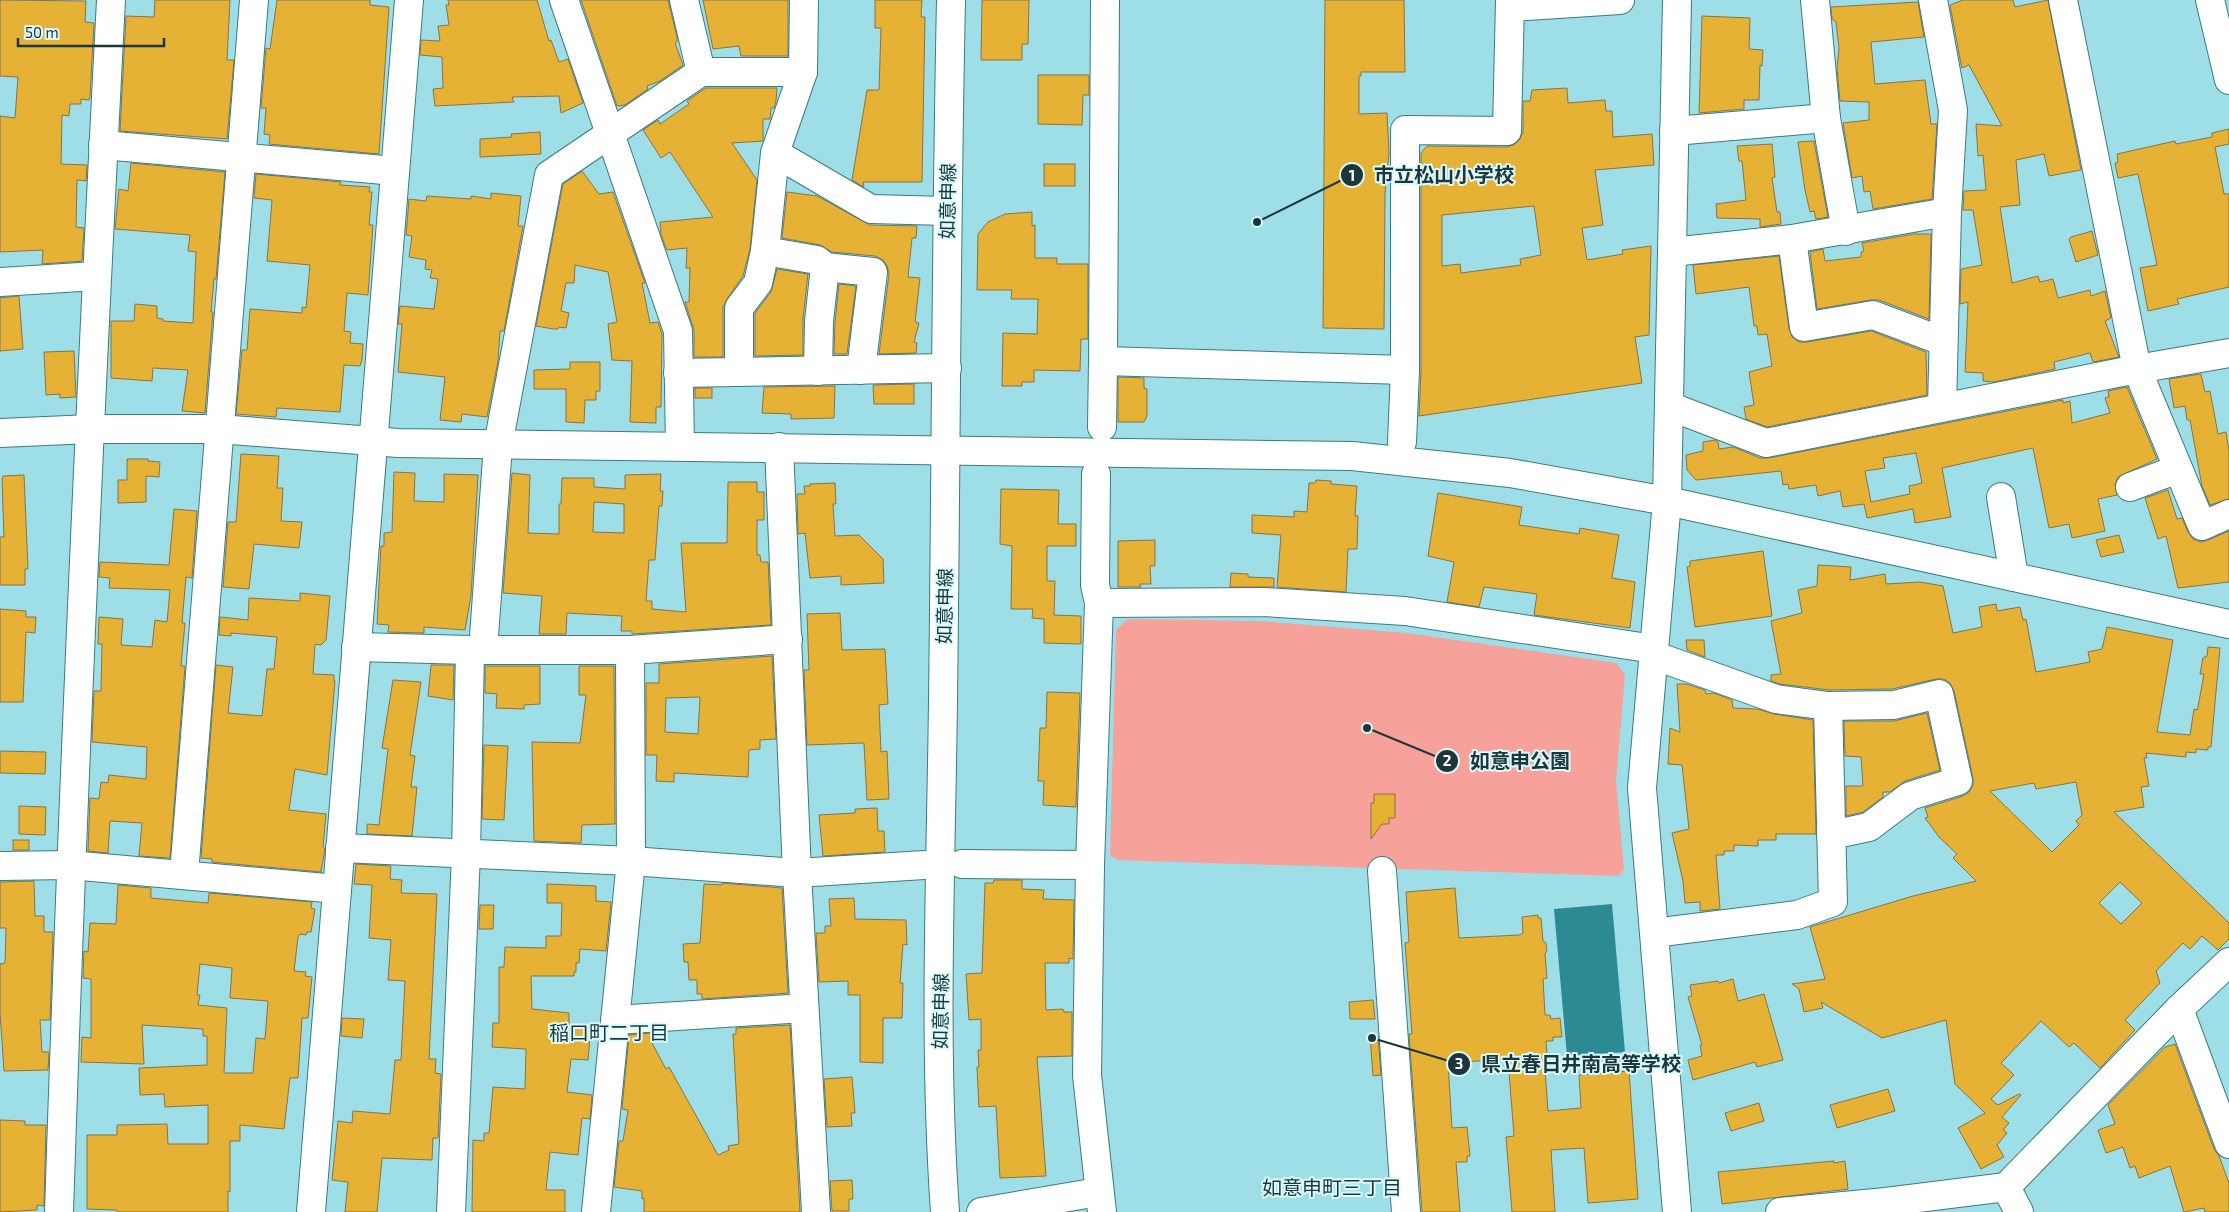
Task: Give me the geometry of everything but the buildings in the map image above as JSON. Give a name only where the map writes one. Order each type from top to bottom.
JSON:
[{"type":"street","points":[[59,1212],[70,865],[96,276],[111,0]]},
{"type":"street","points":[[184,874],[254,0]]},
{"type":"street","points":[[311,1212],[409,0]]},
{"type":"street","points":[[564,0],[678,331],[680,446]]},
{"type":"street","points":[[684,0],[701,72]]},
{"type":"street","points":[[739,372],[739,308],[758,283],[765,251],[775,153],[803,72],[804,0]]},
{"type":"street","name":"如意申線","points":[[945,1212],[939,1072],[947,211],[951,0]]},
{"type":"street","points":[[1102,427],[1105,0]]},
{"type":"street","points":[[1402,442],[1405,370],[1404,130],[1507,131],[1510,3],[1620,0]]},
{"type":"street","points":[[1676,0],[1667,501],[1642,788],[1677,1212]]},
{"type":"street","points":[[1815,0],[1826,118],[1846,231]]},
{"type":"street","points":[[1933,0],[1953,110],[1942,341],[1942,407]]},
{"type":"street","points":[[2063,0],[2137,369],[2202,526],[2229,514]]},
{"type":"street","points":[[2210,0],[2229,80]]},
{"type":"street","points":[[451,1212],[466,854],[477,650],[498,445],[549,175],[701,72],[803,72]]},
{"type":"street","points":[[1674,131],[1826,118]]},
{"type":"street","points":[[103,145],[395,172]]},
{"type":"street","points":[[775,153],[871,210],[947,211]]},
{"type":"street","points":[[1672,252],[1792,239],[1947,212]]},
{"type":"street","points":[[1792,239],[1804,327],[1873,316],[1942,341]]},
{"type":"street","points":[[765,251],[817,260],[825,267],[874,272],[861,370]]},
{"type":"street","points":[[818,371],[818,321],[825,267]]},
{"type":"street","points":[[0,282],[96,276]]},
{"type":"street","points":[[1669,406],[1766,443],[2137,369],[2229,353]]},
{"type":"street","points":[[1103,361],[1405,370]]},
{"type":"street","points":[[678,373],[947,368]]},
{"type":"street","points":[[0,433],[90,429],[219,429],[374,442],[498,445],[779,447],[946,452],[1100,451],[1352,456],[1510,473],[1667,501],[2229,624]]},
{"type":"street","points":[[779,447],[804,1008],[816,1212]]},
{"type":"street","points":[[2130,487],[2178,469]]},
{"type":"street","points":[[981,1212],[1100,1202],[1087,1075],[1090,865],[1099,603],[1095,585],[1096,474]]},
{"type":"street","points":[[2001,497],[2014,577]]},
{"type":"street","points":[[1099,603],[1264,602],[1405,611],[1653,652],[1776,698],[1828,706],[1894,705],[1939,694],[1958,781],[1910,796],[1868,827],[1832,835]]},
{"type":"street","points":[[356,647],[477,650],[630,650],[788,639]]},
{"type":"street","points":[[596,1212],[631,861],[630,650]]},
{"type":"street","points":[[1654,933],[1797,914],[1833,902],[1828,706]]},
{"type":"street","points":[[340,848],[631,861],[798,873],[924,865]]},
{"type":"street","points":[[962,864],[1090,865]]},
{"type":"street","points":[[0,866],[70,865],[337,889]]},
{"type":"street","points":[[1382,871],[1406,1212]]},
{"type":"street","points":[[1780,1212],[1887,1207],[2006,1187],[2179,1009],[2229,962]]},
{"type":"street","points":[[615,1020],[804,1008]]},
{"type":"street","points":[[2179,1009],[2226,1127]]},
{"type":"street","points":[[2006,1187],[2019,1212]]},
{"type":"shaded area","points":[[1127,619],[1260,621],[1407,633],[1616,663],[1625,674],[1616,781],[1624,869],[1619,876],[1118,860],[1110,855],[1116,630]]},
{"type":"water","points":[[1612,904],[1625,1052],[1567,1056],[1554,909]]},
{"type":"place","name":"市立松山小学校","points":[[1257,222]]},
{"type":"place","name":"如意申公園","points":[[1367,728]]},
{"type":"place","name":"県立春日井南高等学校","points":[[1372,1038]]},
{"type":"district","name":"稲口町二丁目","points":[[609,1032]]},
{"type":"district","name":"如意申町三丁目","points":[[1332,1187]]}]
